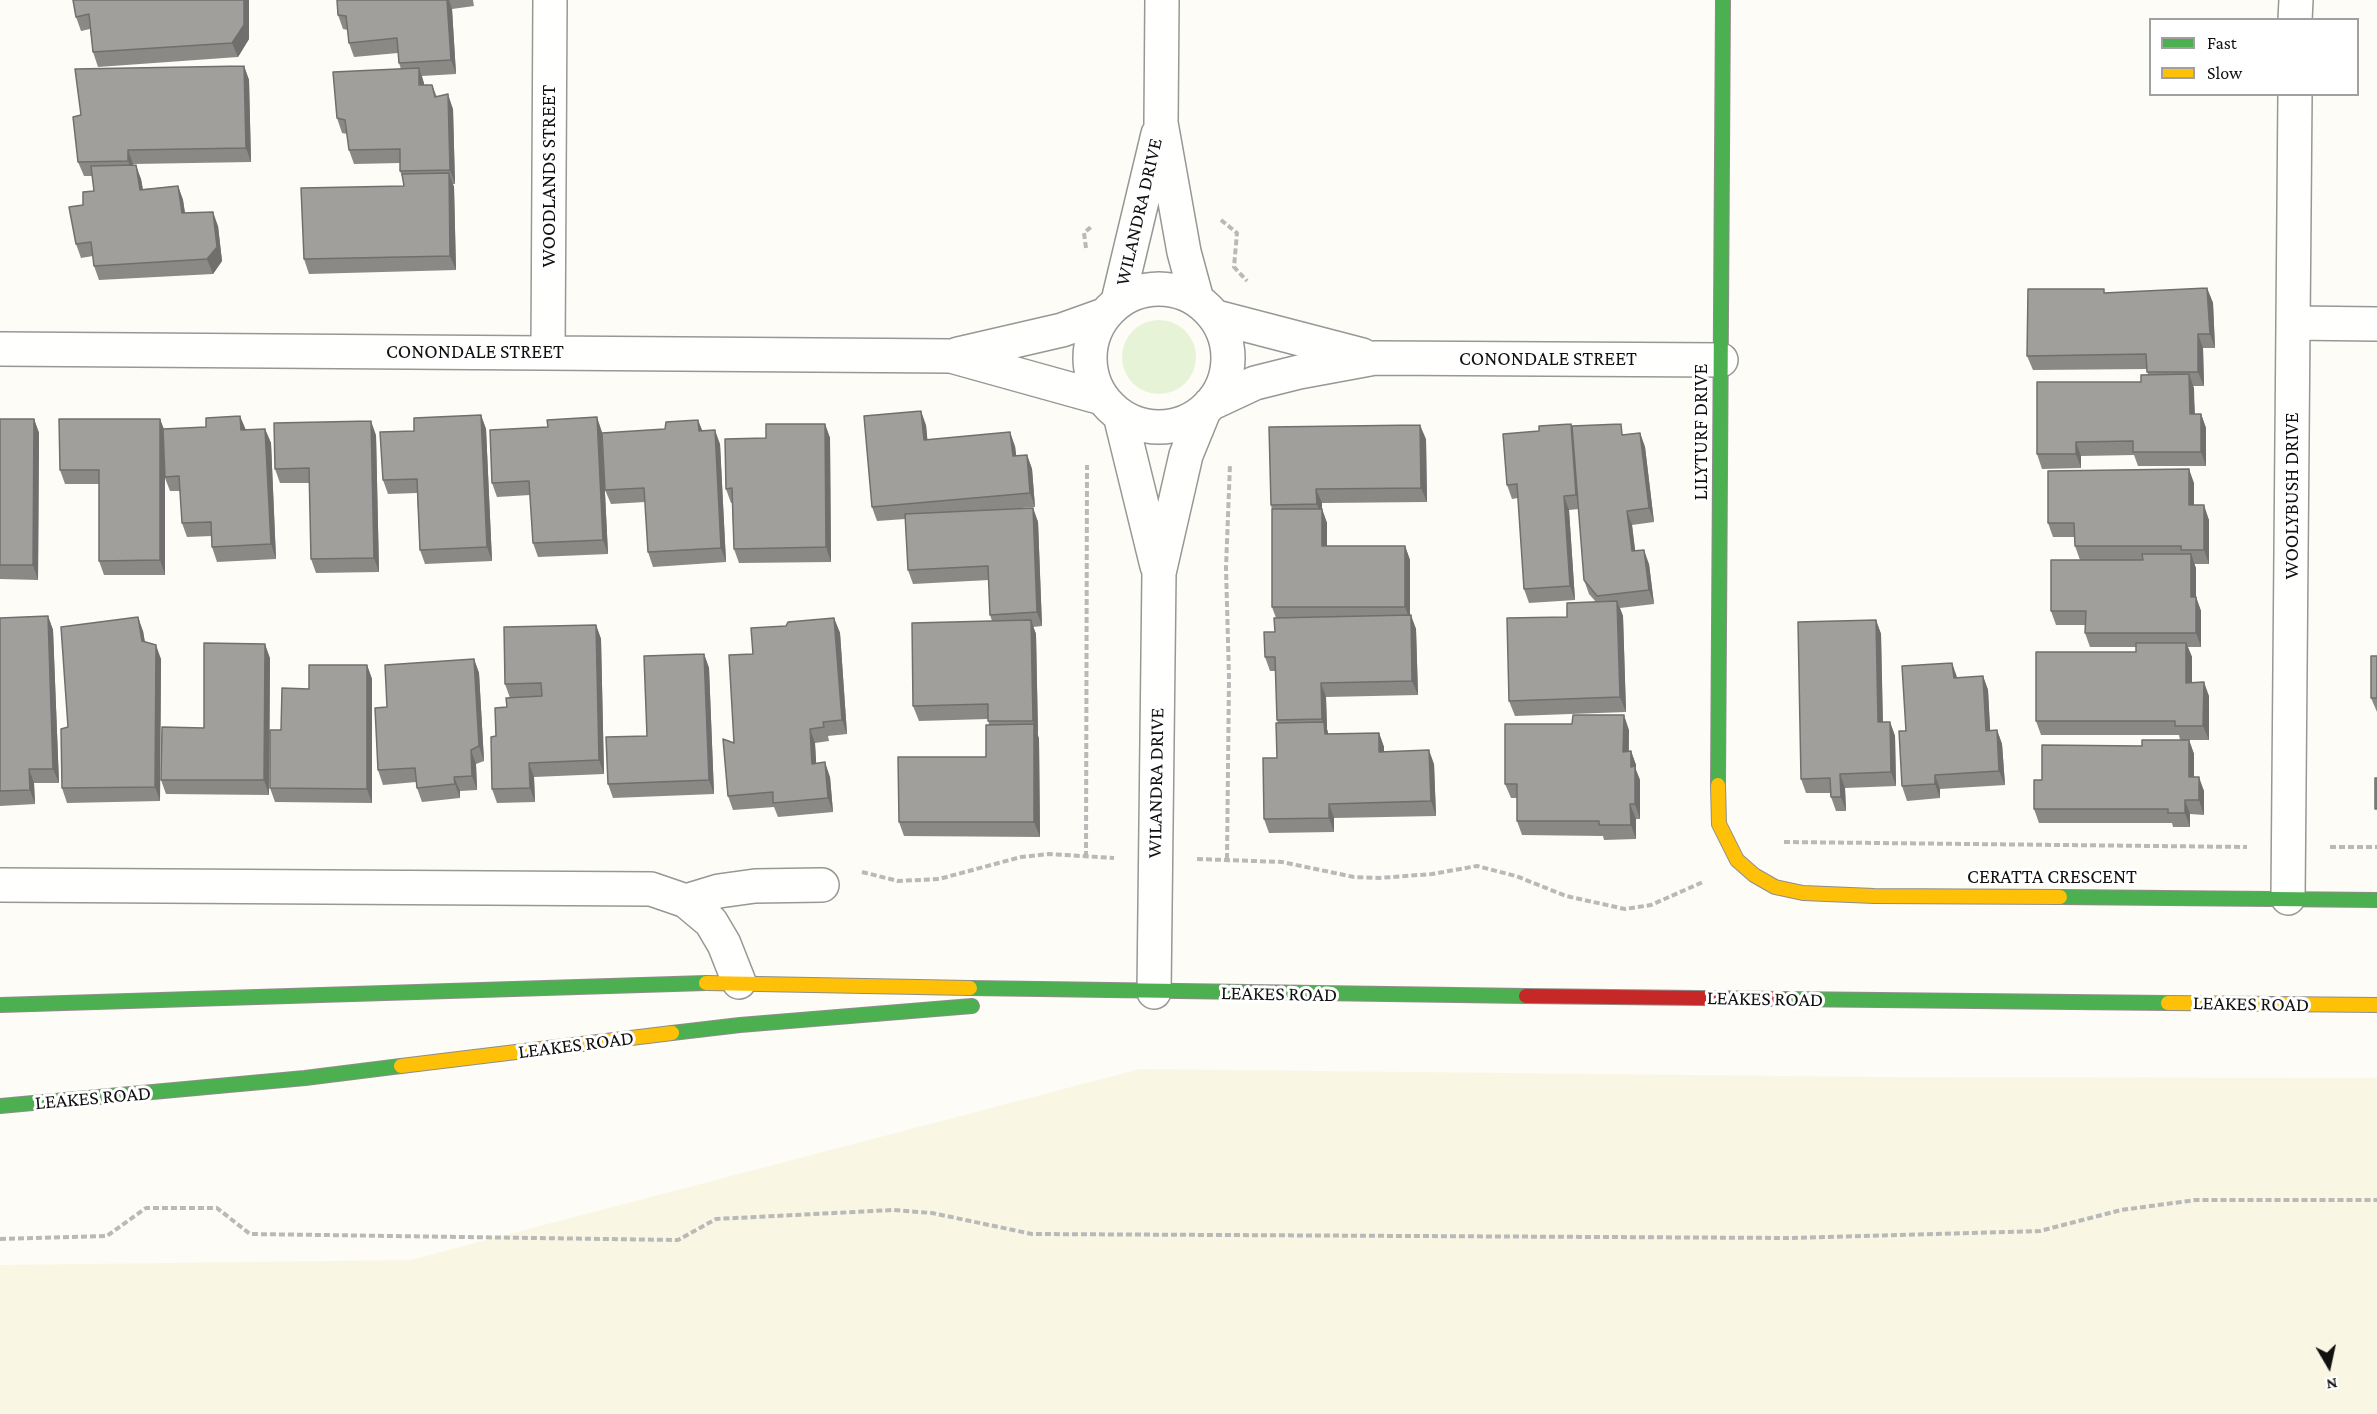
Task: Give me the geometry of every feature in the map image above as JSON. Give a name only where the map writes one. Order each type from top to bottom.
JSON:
[{"type":"main road","name":"LILYTURF DRIVE","points":[[1723,0],[1718,799],[1719,824],[1737,860]]},
{"type":"main road","name":"CERATTA CRESCENT","points":[[1737,860],[1754,875],[1774,887],[1803,893],[1874,896],[2377,900]]},
{"type":"main road","name":"LEAKES ROAD","points":[[0,1005],[739,982],[1154,992],[2377,1005]]},
{"type":"main road","name":"LEAKES ROAD","points":[[1012,1003],[1154,992]]},
{"type":"main road","name":"LEAKES ROAD","points":[[0,1106],[305,1078],[740,1025],[988,1005]]},
{"type":"street","name":"WOODLANDS STREET","points":[[548,352],[550,0]]},
{"type":"street","name":"WILANDRA DRIVE","points":[[1162,0],[1161,123],[1184,252],[1206,309]]},
{"type":"street","points":[[2295,18],[2296,0]]},
{"type":"street","name":"WOOLYBUSH DRIVE","points":[[2289,898],[2295,96]]},
{"type":"street","name":"WILANDRA DRIVE","points":[[1111,308],[1161,123]]},
{"type":"street","points":[[1149,289],[1166,289],[1206,309],[1224,334],[1228,352],[1224,380],[1207,408],[1188,421],[1153,427],[1136,423],[1111,407],[1089,365],[1095,330],[1111,308],[1149,289]]},
{"type":"street","name":"CONONDALE STREET","points":[[0,349],[951,356],[1062,330],[1111,308]]},
{"type":"street","name":"CONONDALE STREET","points":[[1206,309],[1256,330],[1375,358]]},
{"type":"street","points":[[2293,323],[2377,324]]},
{"type":"street","name":"CONONDALE STREET","points":[[951,356],[1111,407]]},
{"type":"street","name":"CONONDALE STREET","points":[[1207,408],[1256,383],[1299,372],[1375,358],[1720,360]]},
{"type":"street","name":"WILANDRA DRIVE","points":[[1111,407],[1159,573]]},
{"type":"street","name":"WILANDRA DRIVE","points":[[1154,992],[1159,573],[1186,456],[1207,408]]},
{"type":"street","points":[[0,885],[651,889],[686,902],[711,922],[724,944],[739,982]]},
{"type":"street","points":[[686,902],[718,891],[755,886],[822,885]]},
{"type":"path","points":[[1084,233],[1087,253]]},
{"type":"path","points":[[1237,233],[1234,267],[1257,291],[1256,330]]},
{"type":"path","points":[[1227,859],[1229,678],[1226,568],[1230,456]]},
{"type":"path","points":[[1086,857],[1087,461]]},
{"type":"path","points":[[858,871],[898,882],[939,879],[1021,857],[1049,854],[1282,862],[1362,877],[1432,874],[1477,866],[1516,876],[1566,896],[1625,909],[1651,905],[1701,884],[1737,860],[1775,842],[2377,847]]},
{"type":"path","points":[[0,1239],[107,1236],[146,1208],[217,1208],[250,1234],[678,1240],[716,1219],[893,1210],[932,1213],[1032,1234],[1789,1238],[2040,1231],[2121,1210],[2196,1200],[2377,1200]]},
{"type":"shaded area","points":[[1140,1069],[1879,1077],[2377,1078],[2377,1414],[0,1414],[0,1265],[410,1260]]},
{"type":"green space","points":[[1159,320],[1180,326],[1190,336],[1196,357],[1190,378],[1180,388],[1159,394],[1138,388],[1128,378],[1122,357],[1128,336],[1138,326]]},
{"type":"building","points":[[73,0],[244,0],[244,25],[232,43],[93,52],[89,14],[76,17]]},
{"type":"building","points":[[337,0],[447,0],[451,60],[399,63],[397,38],[349,43],[346,16],[338,15]]},
{"type":"building","points":[[244,66],[246,148],[128,150],[128,161],[78,162],[73,117],[81,115],[75,69]]},
{"type":"building","points":[[419,68],[419,85],[432,85],[435,97],[448,94],[450,170],[400,171],[400,149],[349,150],[345,120],[337,118],[333,72]]},
{"type":"building","points":[[136,165],[140,190],[178,186],[182,213],[213,212],[217,247],[207,259],[94,266],[91,242],[76,244],[69,207],[83,205],[83,192],[94,191],[91,166]]},
{"type":"building","points":[[449,173],[450,256],[304,259],[301,188],[404,186],[402,174]]},
{"type":"building","points":[[2207,288],[2210,334],[2198,334],[2198,372],[2147,372],[2146,354],[2027,356],[2028,289],[2104,289],[2104,293]]},
{"type":"building","points":[[2189,374],[2190,414],[2201,414],[2201,452],[2133,452],[2133,441],[2076,442],[2076,454],[2037,454],[2037,382],[2141,382],[2141,375]]},
{"type":"building","points":[[921,411],[924,440],[1010,432],[1013,456],[1027,455],[1030,493],[872,507],[864,416]]},
{"type":"building","points":[[481,415],[487,547],[420,550],[417,479],[383,480],[380,432],[414,431],[414,418]]},
{"type":"building","points":[[240,416],[241,430],[265,429],[271,544],[212,547],[211,522],[182,523],[179,476],[165,477],[163,429],[206,427],[206,418]]},
{"type":"building","points":[[597,417],[603,540],[533,543],[529,481],[492,483],[490,430],[548,427],[547,420]]},
{"type":"building","points":[[0,419],[34,419],[33,565],[0,565]]},
{"type":"building","points":[[59,419],[160,419],[160,560],[99,561],[99,470],[60,470]]},
{"type":"building","points":[[698,420],[699,431],[715,430],[721,548],[648,552],[644,488],[605,490],[602,433],[665,429],[666,422]]},
{"type":"building","points":[[371,421],[374,558],[311,559],[309,468],[275,469],[274,423]]},
{"type":"building","points":[[766,424],[825,424],[826,547],[734,549],[732,488],[726,489],[725,439],[766,438]]},
{"type":"building","points":[[1571,424],[1576,495],[1564,496],[1570,586],[1524,589],[1517,484],[1507,485],[1503,434],[1539,431],[1539,426]]},
{"type":"building","points":[[1621,424],[1622,435],[1640,433],[1649,508],[1627,511],[1632,551],[1644,550],[1649,590],[1597,596],[1584,580],[1572,426]]},
{"type":"building","points":[[1420,425],[1421,488],[1316,489],[1317,504],[1271,505],[1269,427]]},
{"type":"building","points":[[2189,469],[2189,505],[2204,505],[2204,550],[2181,550],[2181,546],[2075,546],[2074,523],[2048,523],[2048,471]]},
{"type":"building","points":[[1033,508],[1037,612],[990,615],[988,566],[908,570],[905,514]]},
{"type":"building","points":[[1272,509],[1322,509],[1322,546],[1405,546],[1405,607],[1272,607]]},
{"type":"building","points":[[2142,554],[2191,554],[2191,597],[2196,597],[2196,633],[2085,633],[2086,611],[2051,611],[2051,560],[2143,560]]},
{"type":"building","points":[[1617,601],[1620,697],[1509,701],[1507,618],[1567,617],[1567,603]]},
{"type":"building","points":[[1411,615],[1412,681],[1321,683],[1322,719],[1277,720],[1275,657],[1265,657],[1264,632],[1275,632],[1274,618]]},
{"type":"building","points":[[48,616],[53,769],[29,769],[30,790],[0,791],[0,618]]},
{"type":"building","points":[[138,617],[142,641],[156,645],[155,787],[62,788],[61,729],[68,727],[61,627]]},
{"type":"building","points":[[834,618],[842,720],[823,722],[824,727],[810,729],[812,764],[825,762],[828,798],[773,803],[773,792],[728,796],[723,739],[734,743],[729,655],[753,654],[751,628],[786,626],[788,622]]},
{"type":"building","points":[[1031,620],[1033,721],[988,721],[988,704],[913,706],[912,623]]},
{"type":"building","points":[[1876,620],[1878,722],[1890,722],[1891,772],[1840,774],[1841,797],[1831,797],[1830,778],[1801,779],[1798,622]]},
{"type":"building","points":[[596,625],[599,760],[529,763],[530,788],[492,789],[491,737],[496,736],[495,708],[507,707],[506,698],[542,696],[541,683],[505,684],[504,627]]},
{"type":"building","points":[[204,643],[265,644],[264,780],[161,780],[162,727],[204,728]]},
{"type":"building","points":[[2136,643],[2186,643],[2186,683],[2204,682],[2203,726],[2175,726],[2175,721],[2036,721],[2036,652],[2136,652]]},
{"type":"building","points":[[704,654],[709,780],[608,784],[606,737],[647,736],[644,656]]},
{"type":"building","points":[[2371,656],[2377,656],[2377,698],[2371,698]]},
{"type":"building","points":[[474,659],[479,746],[471,750],[472,776],[454,777],[455,784],[417,788],[415,768],[378,770],[375,708],[387,707],[385,665]]},
{"type":"building","points":[[1952,663],[1954,678],[1983,676],[1986,731],[1997,730],[1999,771],[1935,775],[1935,784],[1902,786],[1899,731],[1906,731],[1902,666]]},
{"type":"building","points":[[309,665],[367,665],[367,789],[270,788],[270,730],[281,730],[282,688],[309,689]]},
{"type":"building","points":[[1573,715],[1624,715],[1623,752],[1631,751],[1631,767],[1635,766],[1635,804],[1630,804],[1631,825],[1599,825],[1599,821],[1517,821],[1517,784],[1505,784],[1505,724],[1572,724]]},
{"type":"building","points":[[1324,722],[1325,734],[1379,733],[1379,752],[1429,750],[1431,801],[1329,804],[1329,818],[1264,819],[1263,758],[1277,758],[1276,723]]},
{"type":"building","points":[[1034,724],[1034,822],[899,822],[898,757],[986,757],[986,725]]},
{"type":"building","points":[[2142,740],[2189,740],[2189,777],[2199,777],[2199,800],[2185,800],[2185,813],[2168,813],[2168,809],[2034,809],[2034,780],[2042,780],[2042,745],[2142,746]]},
{"type":"building","points":[[2375,778],[2377,778],[2377,809],[2375,809]]},
{"type":"traffic: fast","points":[[1718,785],[1723,0]]},
{"type":"traffic: fast","points":[[2060,897],[2377,900]]},
{"type":"traffic: fast","points":[[0,1005],[706,983]]},
{"type":"traffic: fast","points":[[970,988],[1526,996]]},
{"type":"traffic: fast","points":[[1783,999],[2168,1003]]},
{"type":"traffic: fast","points":[[672,1033],[740,1025],[972,1006]]},
{"type":"traffic: fast","points":[[0,1106],[305,1078],[401,1066]]},
{"type":"traffic: slow","points":[[1718,785],[1719,824],[1737,860],[1754,875],[1775,887],[1803,893],[1874,896],[2060,897]]},
{"type":"traffic: slow","points":[[706,983],[970,988]]},
{"type":"traffic: slow","points":[[2168,1003],[2377,1005]]},
{"type":"traffic: slow","points":[[401,1066],[672,1033]]},
{"type":"traffic: jam","points":[[1526,996],[1783,999]]}]
